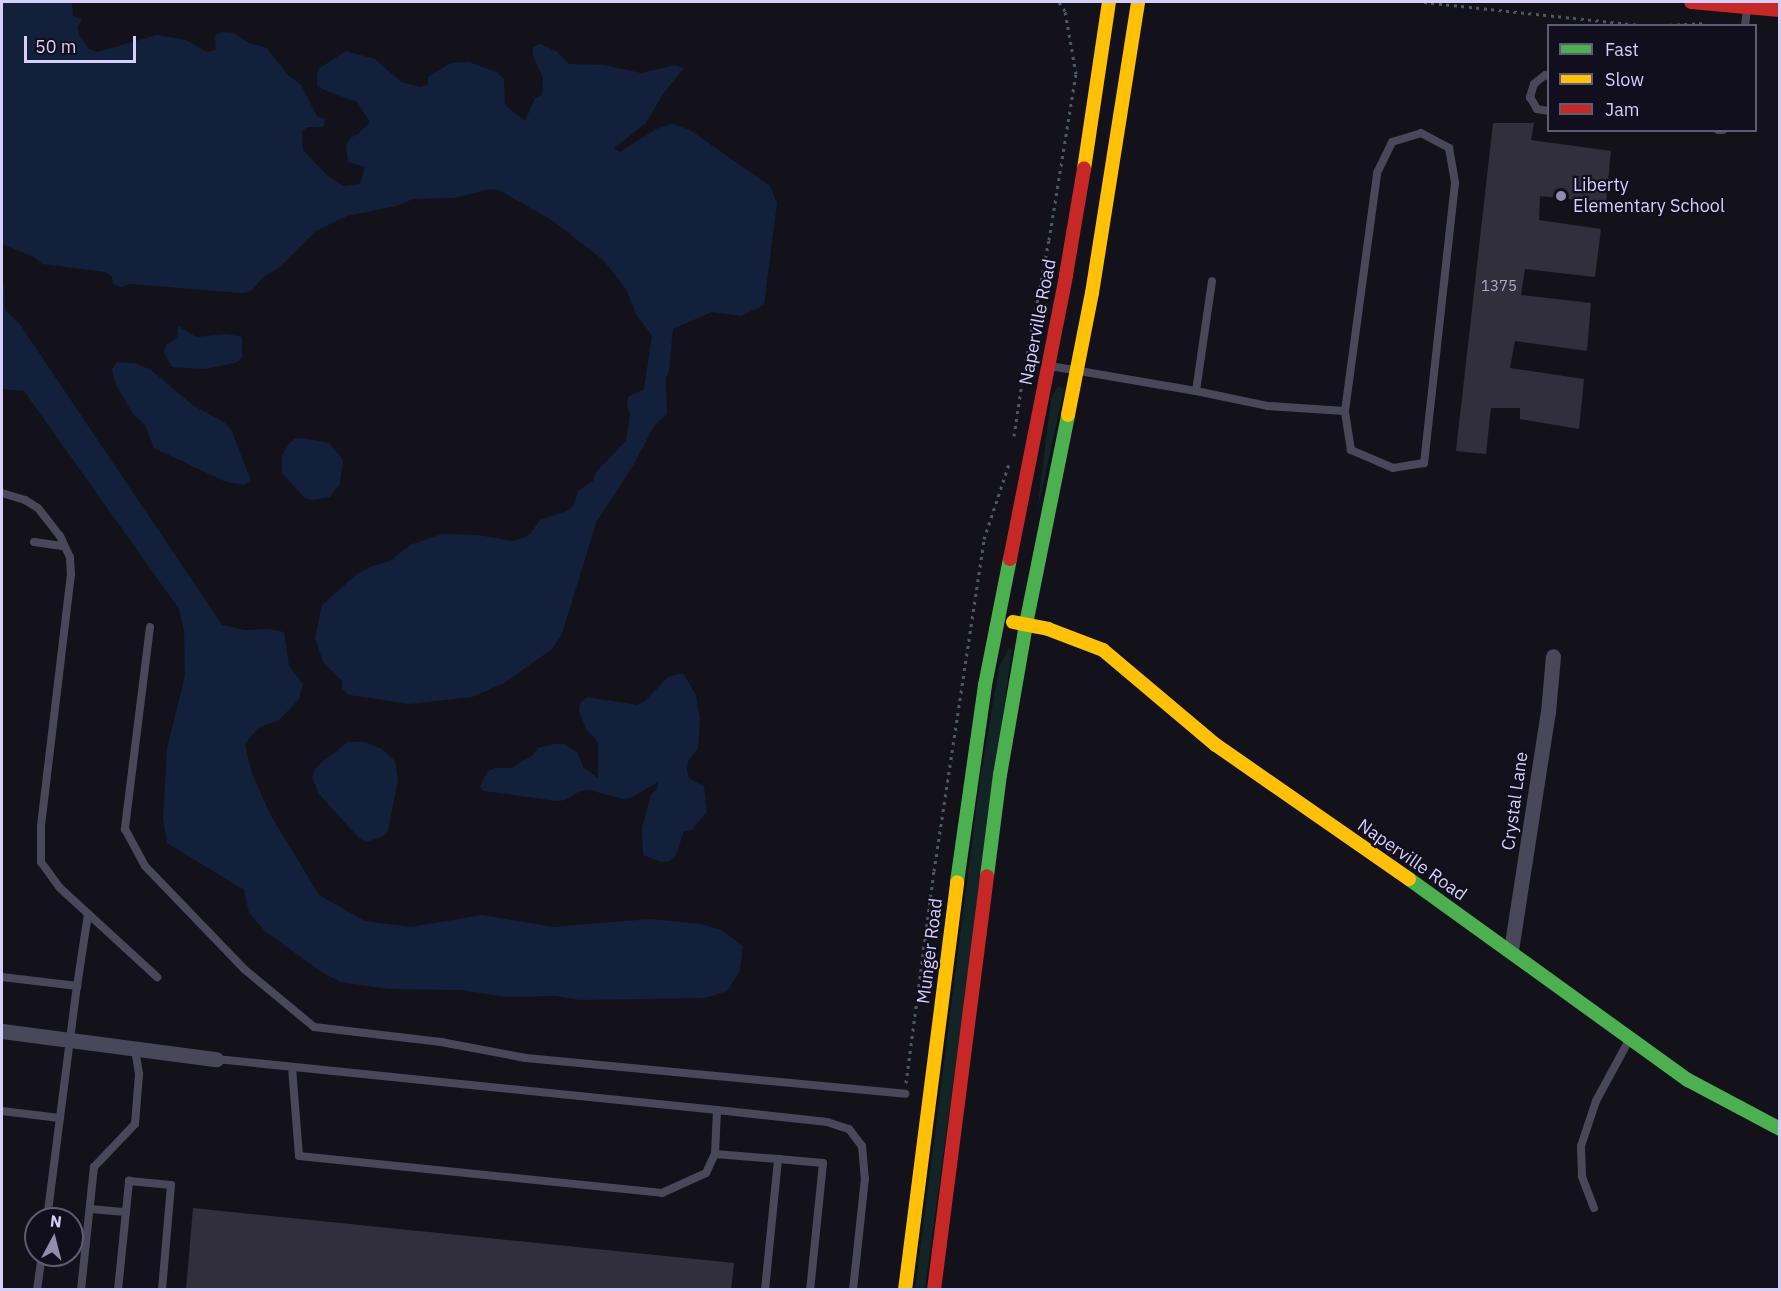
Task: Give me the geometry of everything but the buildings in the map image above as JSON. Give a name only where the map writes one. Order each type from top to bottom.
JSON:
[{"type":"street","name":"Naperville Road","points":[[1109,2],[1085,170],[998,619],[1026,624],[1103,651],[1216,745],[1511,950],[1630,1039],[1688,1080],[1779,1129]]},
{"type":"street","points":[[934,1290],[992,838],[1026,624],[1077,371],[1110,189],[1138,2]]},
{"type":"street","points":[[1691,2],[1748,4],[1779,10]]},
{"type":"street","name":"Munger Road","points":[[905,1290],[964,828],[998,619]]},
{"type":"street","name":"Crystal Lane","points":[[1511,950],[1548,712],[1553,656]]},
{"type":"street","points":[[2,1031],[216,1059]]},
{"type":"lane","points":[[1745,24],[1748,4]]},
{"type":"lane","points":[[1547,76],[1534,84],[1530,97],[1537,109],[1547,111]]},
{"type":"lane","points":[[1421,133],[1449,148],[1455,183],[1424,463],[1393,468],[1351,450],[1345,411],[1377,173],[1392,142],[1421,133]]},
{"type":"lane","points":[[1196,391],[1212,281]]},
{"type":"lane","points":[[1048,365],[1268,406],[1345,411]]},
{"type":"lane","points":[[2,493],[25,500],[38,508],[70,558],[71,574],[41,827],[41,862],[60,888],[157,977]]},
{"type":"lane","points":[[34,542],[64,546]]},
{"type":"lane","points":[[150,627],[125,829],[145,866],[244,969],[314,1027],[441,1042],[526,1058],[905,1094]]},
{"type":"lane","points":[[49,1207],[88,914]]},
{"type":"lane","points":[[2,977],[77,986]]},
{"type":"lane","points":[[1594,1208],[1582,1176],[1581,1146],[1596,1101],[1630,1039]]},
{"type":"lane","points":[[81,1290],[94,1167],[135,1124],[139,1074],[135,1048]]},
{"type":"lane","points":[[216,1059],[827,1122],[849,1129],[862,1146],[865,1178],[853,1290]]},
{"type":"lane","points":[[292,1067],[299,1156],[662,1193],[706,1173],[715,1154],[717,1110]]},
{"type":"lane","points":[[2,1111],[60,1118]]},
{"type":"lane","points":[[715,1154],[823,1163],[810,1290]]},
{"type":"lane","points":[[765,1290],[778,1159]]},
{"type":"lane","points":[[118,1290],[129,1181],[171,1185],[162,1290]]},
{"type":"lane","points":[[90,1209],[126,1212]]},
{"type":"lane","points":[[37,1290],[40,1267]]},
{"type":"path","points":[[1014,439],[1076,74],[1065,11],[1059,2]]},
{"type":"path","points":[[1424,2],[1628,24]]},
{"type":"path","points":[[905,1094],[935,860],[953,734],[977,597],[984,539],[1010,458]]},
{"type":"shaded area","points":[[1058,386],[1064,389],[1037,512],[1051,399]]},
{"type":"shaded area","points":[[1009,648],[1012,649],[925,1289],[915,1290],[980,779],[999,667]]},
{"type":"water","points":[[2,2],[72,2],[73,16],[82,20],[77,27],[79,35],[89,49],[97,52],[157,35],[186,40],[207,52],[216,50],[215,35],[223,32],[234,33],[249,43],[267,48],[288,75],[301,85],[317,116],[325,119],[323,127],[307,127],[302,132],[303,150],[328,176],[343,186],[360,184],[365,167],[348,162],[346,146],[350,138],[358,134],[370,122],[357,102],[324,90],[317,85],[317,76],[318,69],[346,51],[375,59],[401,82],[420,87],[428,85],[428,77],[451,63],[469,62],[496,72],[504,79],[505,105],[525,121],[535,98],[542,95],[543,78],[533,56],[533,47],[540,44],[556,51],[569,64],[604,65],[641,73],[675,65],[684,68],[663,94],[646,123],[614,148],[620,152],[656,129],[673,124],[690,130],[770,186],[777,203],[764,305],[741,316],[712,312],[673,329],[669,371],[666,379],[667,414],[654,426],[634,464],[596,523],[562,634],[552,649],[504,683],[472,697],[410,704],[349,695],[342,689],[342,681],[323,662],[315,638],[322,605],[357,574],[372,566],[390,561],[410,545],[442,534],[478,535],[513,541],[523,538],[530,534],[540,520],[567,511],[573,506],[579,490],[593,481],[596,472],[626,441],[630,413],[627,405],[628,397],[644,389],[652,336],[636,314],[626,289],[603,260],[553,221],[499,190],[490,189],[454,198],[413,199],[396,206],[347,216],[316,231],[279,268],[263,277],[251,291],[243,293],[129,284],[121,287],[113,284],[112,276],[105,272],[42,264],[34,257],[2,244]]},
{"type":"water","points":[[2,283],[5,310],[19,323],[222,625],[245,630],[269,629],[284,632],[289,666],[303,684],[299,699],[279,720],[258,728],[245,744],[251,771],[270,814],[319,895],[365,921],[411,927],[482,915],[553,927],[650,919],[701,924],[723,931],[743,946],[740,971],[727,991],[705,998],[580,1000],[555,996],[506,997],[461,990],[389,989],[340,982],[320,971],[265,931],[249,913],[244,890],[167,843],[163,819],[167,748],[185,676],[184,631],[179,609],[24,391],[2,389]]},
{"type":"water","points":[[178,326],[196,337],[227,334],[242,337],[242,358],[235,363],[204,369],[172,367],[164,353],[166,345],[177,338]]},
{"type":"water","points":[[117,362],[135,363],[151,370],[194,406],[225,423],[231,429],[251,481],[244,485],[226,482],[154,448],[145,425],[133,414],[116,385],[112,369]]},
{"type":"water","points":[[302,438],[329,443],[343,461],[340,484],[330,497],[313,500],[305,498],[282,473],[282,456],[288,445],[294,439]]},
{"type":"water","points":[[683,673],[696,695],[700,720],[698,748],[688,761],[687,770],[689,778],[704,787],[707,811],[692,830],[684,831],[676,855],[670,861],[661,862],[643,855],[642,828],[651,795],[657,789],[658,782],[631,798],[623,799],[589,790],[580,791],[565,800],[557,801],[484,791],[480,787],[487,772],[495,768],[512,768],[533,755],[538,748],[554,744],[563,744],[577,752],[584,768],[598,778],[598,742],[586,729],[579,711],[580,703],[587,697],[637,705],[645,701],[668,677]]},
{"type":"water","points":[[348,742],[365,742],[382,749],[395,761],[398,779],[388,831],[382,837],[366,842],[359,838],[319,794],[312,778],[314,770],[322,762]]},
{"type":"traffic: fast","points":[[987,876],[1000,775],[1026,624],[1068,415]]},
{"type":"traffic: fast","points":[[957,882],[985,685],[1010,559]]},
{"type":"traffic: fast","points":[[1409,879],[1688,1080],[1780,1129]]},
{"type":"traffic: slow","points":[[1084,169],[1109,2]]},
{"type":"traffic: slow","points":[[1068,415],[1092,293],[1138,2]]},
{"type":"traffic: slow","points":[[1013,622],[1048,629],[1103,650],[1216,745],[1409,879]]},
{"type":"traffic: slow","points":[[905,1290],[957,882]]},
{"type":"traffic: jam","points":[[1691,2],[1780,10]]},
{"type":"traffic: jam","points":[[1010,559],[1066,275],[1084,169]]},
{"type":"traffic: jam","points":[[934,1290],[987,876]]},
{"type":"place","name":"Liberty Elementary School","points":[[1561,196]]}]
